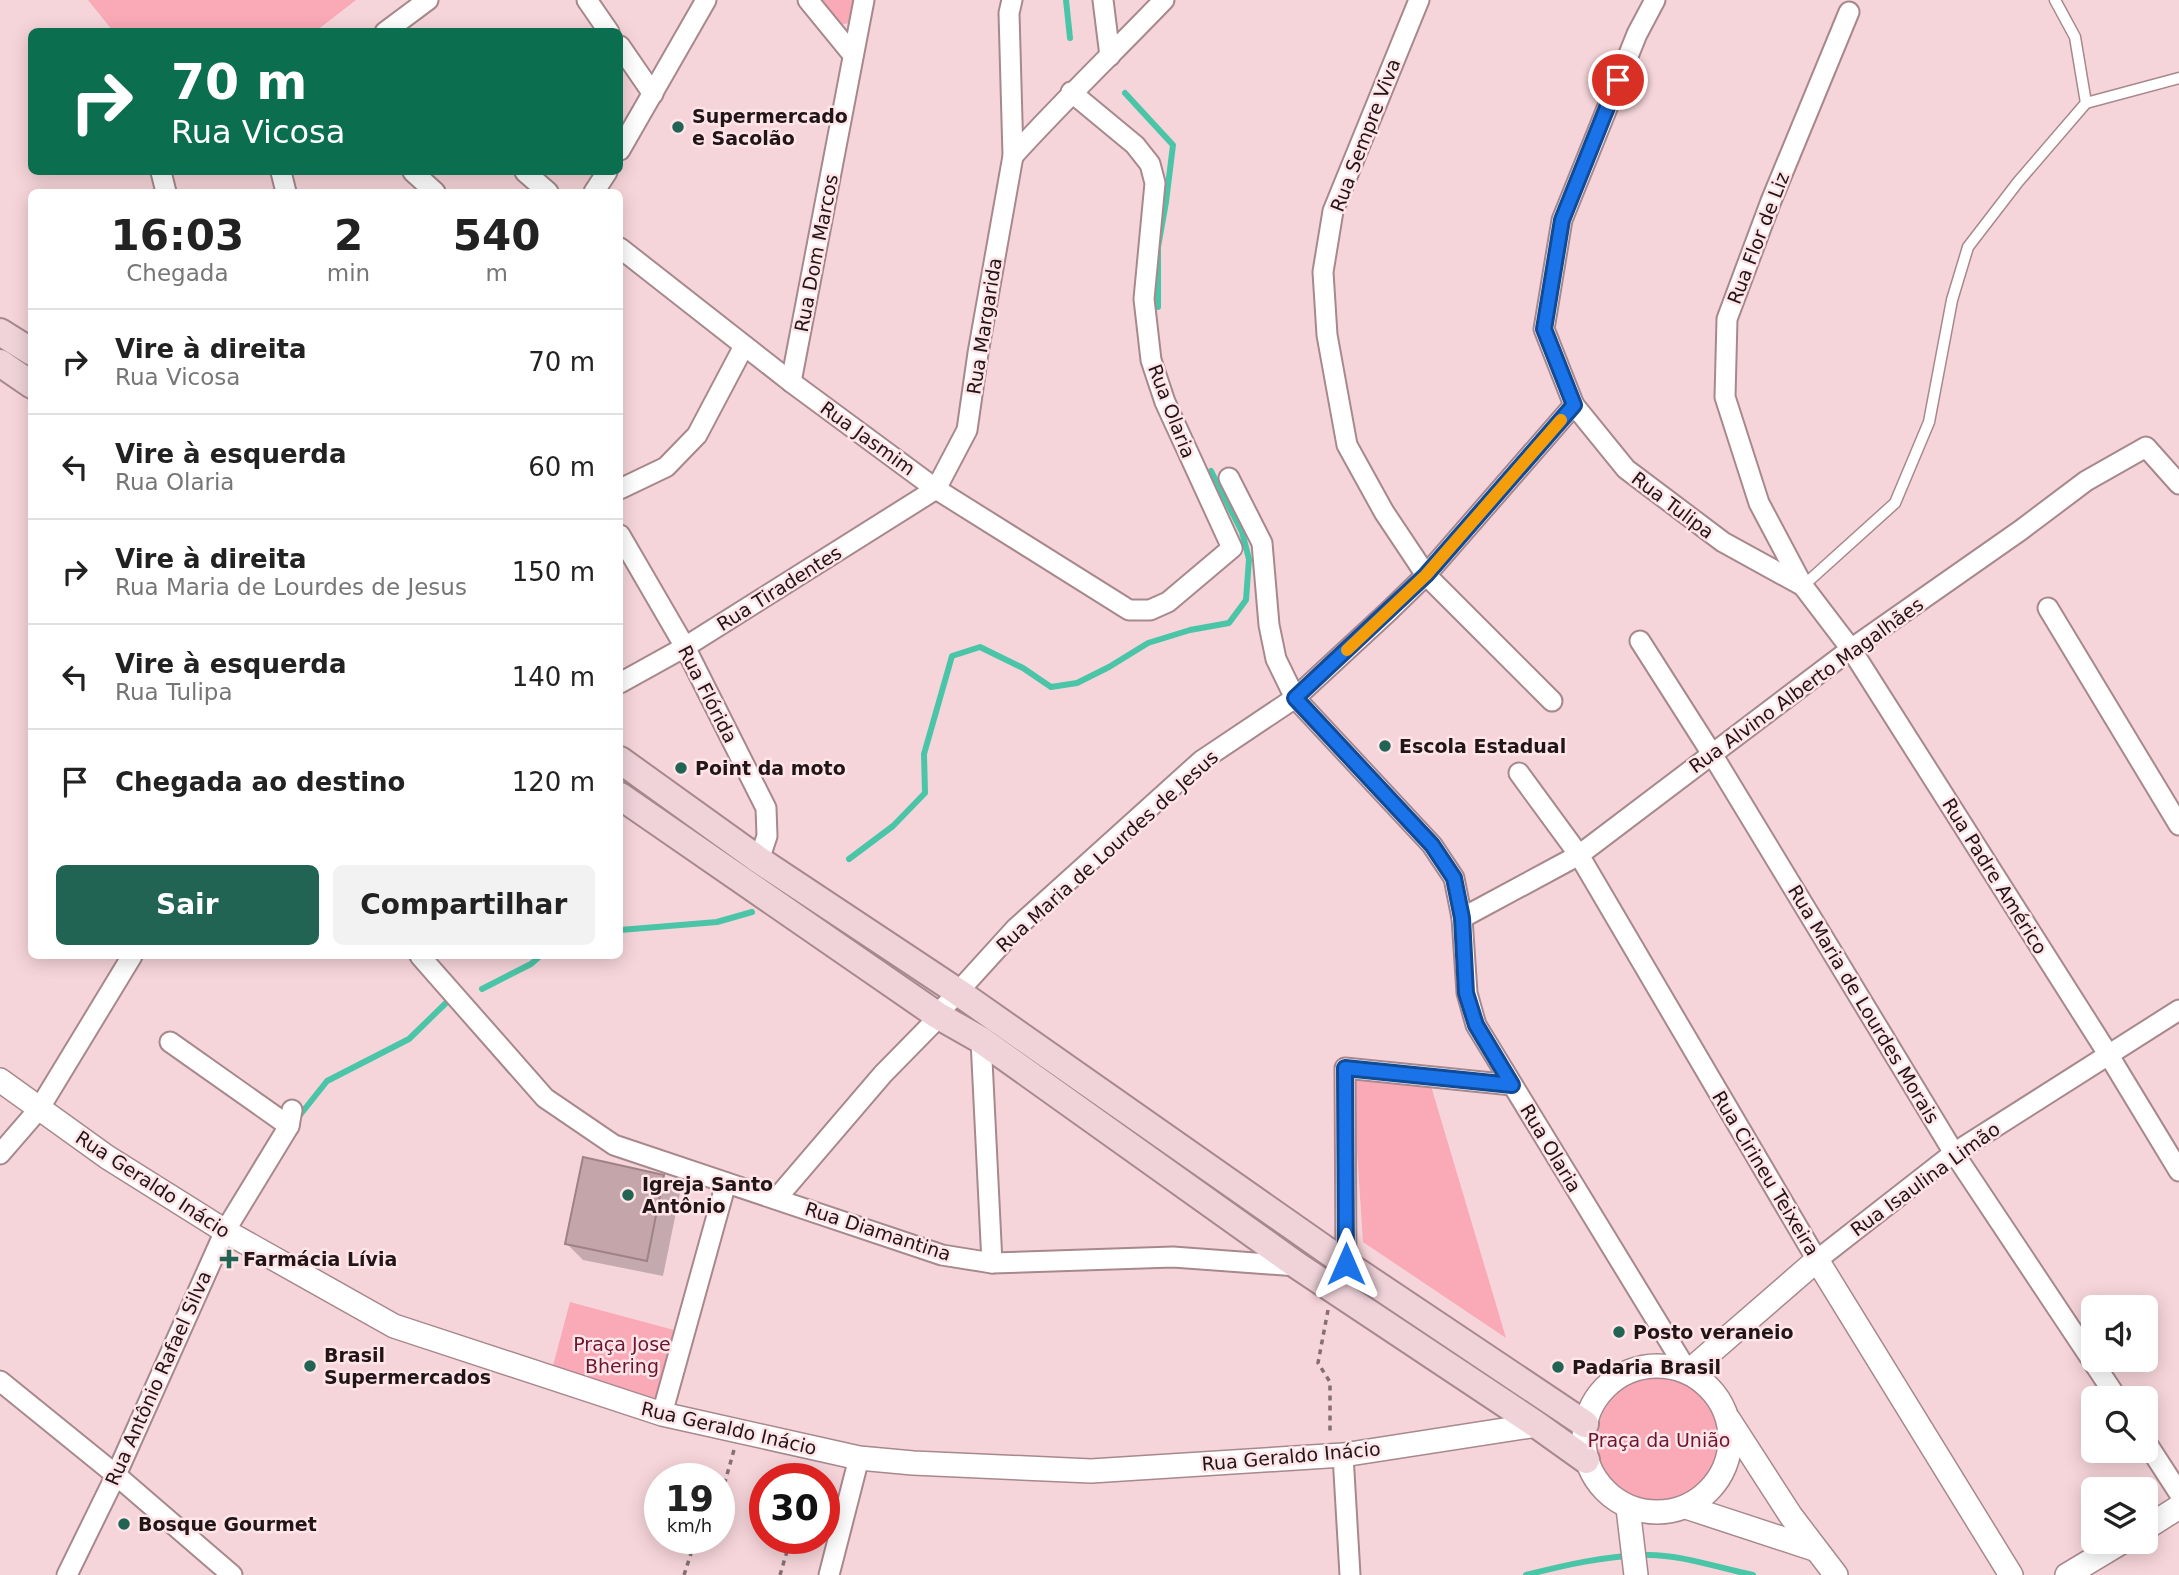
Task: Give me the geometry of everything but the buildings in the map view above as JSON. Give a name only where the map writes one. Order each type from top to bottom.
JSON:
[{"type":"main road","points":[[0,332],[28,350]]},
{"type":"main road","points":[[623,762],[759,860],[958,992],[1346,1264],[1585,1424]]},
{"type":"main road","points":[[623,798],[937,1015],[981,1040],[1298,1266],[1586,1460]]},
{"type":"street","points":[[390,28],[428,0]]},
{"type":"street","points":[[587,0],[606,28]]},
{"type":"street","points":[[623,145],[706,0]]},
{"type":"street","points":[[808,0],[853,55]]},
{"type":"street","name":"Rua Dom Marcos","points":[[791,382],[864,0]]},
{"type":"street","name":"Rua Margarida","points":[[936,489],[967,430],[1013,156],[1009,13],[1012,0]]},
{"type":"street","points":[[1103,0],[1110,56]]},
{"type":"street","points":[[1013,156],[1072,92],[1164,0]]},
{"type":"street","name":"Rua Sempre Viva","points":[[1419,0],[1334,211],[1323,272],[1327,335],[1347,445],[1384,512],[1426,575],[1552,701]]},
{"type":"street","name":"Rua Tulipa","points":[[1655,0],[1637,34],[1562,220],[1544,329],[1574,405],[1626,470],[1723,542],[1803,586]]},
{"type":"street","name":"Rua Flor de Liz","points":[[1803,586],[1759,503],[1726,397],[1727,319],[1771,201],[1849,12]]},
{"type":"street","points":[[623,50],[653,94]]},
{"type":"street","name":"Rua Olaria","points":[[1072,92],[1135,145],[1150,164],[1155,183],[1144,299],[1152,360],[1165,402],[1232,548],[1168,602],[1150,610],[1129,610]]},
{"type":"street","points":[[416,175],[432,189]]},
{"type":"street","points":[[528,175],[545,189]]},
{"type":"street","name":"Rua Jasmim","points":[[623,250],[791,382],[936,489],[1129,610]]},
{"type":"street","points":[[623,488],[666,467],[697,435],[744,346]]},
{"type":"street","name":"Rua Maria de Lourdes de Jesus","points":[[776,1199],[883,1074],[935,1021],[937,1015],[1016,928],[1201,761],[1295,698],[1426,575],[1574,405]]},
{"type":"street","name":"Rua Alvino Alberto Magalhães","points":[[1462,918],[1579,855],[1851,649],[2086,481],[2146,447],[2179,484]]},
{"type":"street","name":"Rua Olaria","points":[[1229,478],[1262,543],[1269,625],[1276,659],[1295,698],[1432,845],[1454,878],[1462,918],[1466,993],[1476,1025],[1688,1372]]},
{"type":"street","name":"Rua Tiradentes","points":[[623,681],[685,647],[936,489]]},
{"type":"street","name":"Rua Flórida","points":[[623,540],[685,647],[766,807],[767,836],[759,860]]},
{"type":"street","name":"Rua Padre Américo","points":[[1803,586],[1851,649],[2108,1054],[2179,1171]]},
{"type":"street","points":[[2048,608],[2179,825]]},
{"type":"street","name":"Rua Maria de Lourdes Morais","points":[[1640,641],[1712,754],[1954,1153],[2109,1386]]},
{"type":"street","name":"Rua Cirineu Teixeira","points":[[1519,773],[1579,855],[1817,1260],[2011,1575]]},
{"type":"street","points":[[0,1154],[39,1109],[130,959]]},
{"type":"street","name":"Rua Diamantina","points":[[423,959],[545,1098],[614,1145],[942,1255],[992,1263],[1173,1257],[1298,1266]]},
{"type":"street","name":"Rua Isaulina Limão","points":[[1688,1372],[1817,1260],[1954,1153],[2179,1010]]},
{"type":"street","points":[[981,1040],[992,1263]]},
{"type":"street","name":"Rua Antônio Rafael Silva","points":[[67,1575],[116,1475],[225,1231],[291,1118],[170,1042]]},
{"type":"street","points":[[1346,1264],[1345,1068],[1512,1085]]},
{"type":"street","name":"Rua Geraldo Inácio","points":[[0,1080],[107,1157],[225,1231],[394,1326],[662,1415],[859,1458],[913,1464],[1091,1471],[1337,1456],[1537,1425]]},
{"type":"street","points":[[662,1415],[726,1183]]},
{"type":"street","points":[[1728,1418],[1731,1439],[1728,1460],[1719,1479],[1704,1496],[1686,1507],[1667,1513],[1647,1513],[1628,1508],[1609,1496],[1595,1480],[1586,1460],[1583,1438],[1585,1424],[1601,1391],[1620,1376],[1642,1367],[1665,1366],[1688,1372],[1706,1383],[1719,1399],[1728,1418],[1791,1516],[1836,1575]]},
{"type":"street","points":[[0,1381],[116,1475],[232,1575]]},
{"type":"street","points":[[1337,1456],[1350,1575]]},
{"type":"street","points":[[829,1575],[859,1458]]},
{"type":"street","points":[[2158,1461],[2179,1493]]},
{"type":"street","points":[[1686,1507],[1814,1549]]},
{"type":"street","points":[[2158,1520],[2179,1507]]},
{"type":"street","points":[[1628,1508],[1636,1575]]},
{"type":"street","points":[[1814,1549],[1819,1575]]},
{"type":"street","points":[[2067,1575],[2102,1554]]},
{"type":"lane","points":[[2055,0],[2075,37],[2086,103]]},
{"type":"lane","points":[[1803,586],[1895,503],[1929,422],[1952,300],[1968,247],[2018,182],[2086,103],[2179,78]]},
{"type":"path","points":[[1331,1288],[1318,1363],[1331,1382],[1337,1456]]},
{"type":"path","points":[[730,1463],[739,1432]]},
{"type":"path","points":[[684,1575],[691,1554]]},
{"type":"path","points":[[780,1575],[786,1554]]},
{"type":"green space","points":[[88,0],[356,0],[320,28],[111,28]]},
{"type":"green space","points":[[816,0],[858,0],[853,19],[849,23],[839,25]]},
{"type":"green space","points":[[1352,1076],[1431,1086],[1506,1338],[1363,1242]]},
{"type":"green space","name":"Praça Jose Bhering","points":[[570,1302],[674,1330],[655,1405],[551,1373]]},
{"type":"green space","name":"Praça da União","points":[[1659,1378],[1683,1383],[1704,1396],[1717,1417],[1722,1441],[1717,1465],[1704,1486],[1683,1499],[1659,1504],[1635,1499],[1614,1486],[1601,1465],[1596,1441],[1601,1417],[1614,1396],[1635,1383]]},
{"type":"waterway","points":[[1066,0],[1070,38]]},
{"type":"waterway","points":[[1125,93],[1173,145],[1158,247],[1158,307]]},
{"type":"waterway","points":[[849,859],[893,826],[925,793],[924,754],[952,656],[980,647],[1023,668],[1051,687],[1077,683],[1148,643],[1190,630],[1229,623],[1246,600],[1249,559],[1242,532],[1211,471]]},
{"type":"waterway","points":[[623,930],[717,922],[752,912]]},
{"type":"waterway","points":[[482,989],[537,959]]},
{"type":"waterway","points":[[300,1115],[327,1081],[409,1039],[449,1000]]},
{"type":"waterway","points":[[1526,1575],[1585,1562],[1645,1555],[1685,1559],[1753,1575]]},
{"type":"slow traffic","points":[[1347,650],[1426,575],[1561,420]]},
{"type":"place","name":"Supermercado e Sacolão","points":[[678,127]]},
{"type":"place","name":"Escola Estadual","points":[[1385,746]]},
{"type":"place","name":"Point da moto","points":[[681,768]]},
{"type":"place","name":"Igreja Santo Antônio","points":[[628,1195]]},
{"type":"place","name":"Farmácia Lívia","points":[[229,1259]]},
{"type":"place","name":"Posto veraneio","points":[[1619,1332]]},
{"type":"place","name":"Brasil Supermercados","points":[[310,1366]]},
{"type":"place","name":"Padaria Brasil","points":[[1558,1367]]},
{"type":"place","name":"Bosque Gourmet","points":[[124,1524]]},
{"type":"route","points":[[1346,1264],[1345,1068],[1512,1085],[1476,1025],[1466,993],[1462,918],[1454,878],[1432,845],[1295,698],[1426,575],[1574,405],[1544,329],[1562,220],[1618,80]]}]
